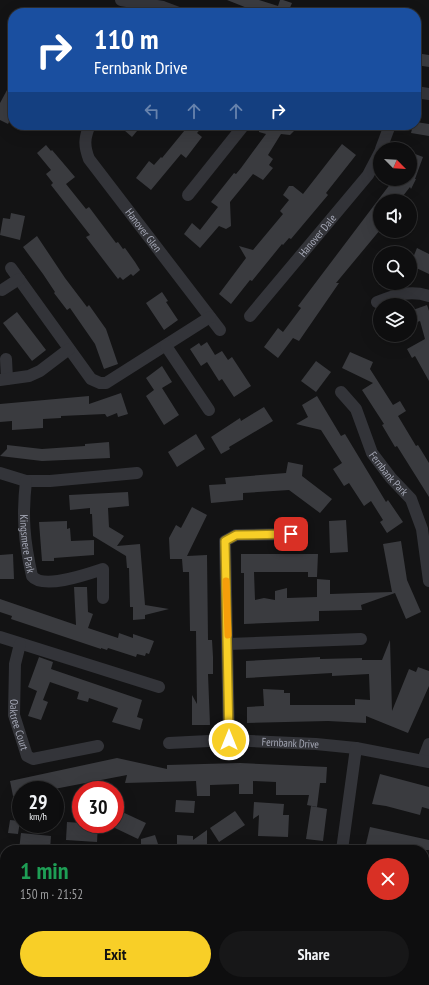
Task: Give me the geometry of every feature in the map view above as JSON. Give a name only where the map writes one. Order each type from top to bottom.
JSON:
[{"type":"street","points":[[121,0],[140,8],[166,8]]},
{"type":"street","name":"Hanover Glen","points":[[88,130],[85,136],[84,147],[89,159],[220,330]]},
{"type":"street","points":[[188,195],[240,130]]},
{"type":"street","name":"Hanover Dale","points":[[383,142],[388,130]]},
{"type":"street","name":"Hanover Dale","points":[[250,316],[368,175],[373,165]]},
{"type":"street","points":[[11,268],[90,379],[100,383],[106,383],[210,317]]},
{"type":"street","points":[[2,290],[19,279]]},
{"type":"street","points":[[387,298],[400,293],[418,292],[429,296]]},
{"type":"street","points":[[166,346],[209,410]]},
{"type":"street","points":[[6,359],[4,380],[29,376],[40,371],[69,349]]},
{"type":"street","name":"Fernbank Park","points":[[341,392],[356,409],[372,453],[391,478],[411,499],[422,529],[429,581]]},
{"type":"street","points":[[0,473],[26,481],[50,481],[137,473]]},
{"type":"street","name":"Kingsmere Park","points":[[26,481],[23,527],[32,576],[35,580],[42,581],[70,579],[103,569],[103,598]]},
{"type":"street","points":[[229,740],[225,541],[236,535],[291,534]]},
{"type":"street","points":[[0,637],[158,687]]},
{"type":"street","points":[[228,644],[361,639]]},
{"type":"street","name":"Oaktree Court","points":[[20,644],[15,664],[14,716],[27,756],[33,759],[98,746]]},
{"type":"street","name":"Fernbank Drive","points":[[169,743],[229,740],[316,744],[356,748],[426,761]]},
{"type":"street","points":[[426,761],[429,744]]},
{"type":"street","points":[[343,845],[356,748]]},
{"type":"building","points":[[227,0],[259,0],[278,6],[280,0],[292,3],[290,8],[247,8]]},
{"type":"building","points":[[421,54],[429,55],[429,67],[421,66]]},
{"type":"building","points":[[8,88],[8,124],[0,120],[0,103]]},
{"type":"building","points":[[421,123],[429,124],[429,136],[411,133],[412,130],[421,130]]},
{"type":"building","points":[[124,130],[138,130],[132,137]]},
{"type":"building","points":[[185,130],[200,130],[197,133],[202,137],[186,158],[181,154],[151,190],[136,178],[149,161],[154,165],[161,157],[162,158]]},
{"type":"building","points":[[259,130],[294,131],[290,135],[281,134],[268,155],[273,159],[269,165],[273,168],[263,180],[253,174],[230,202],[231,226],[226,229],[219,226],[200,248],[184,234],[192,223],[200,230],[218,207],[211,202],[234,173],[236,174],[241,168],[266,134],[259,132]]},
{"type":"building","points":[[342,144],[356,155],[326,193],[328,195],[291,239],[289,238],[283,245],[282,244],[231,304],[219,294],[246,258],[239,246],[253,250],[283,214],[280,211],[289,200],[283,195],[289,186],[293,186],[303,194]]},
{"type":"building","points":[[46,145],[75,177],[66,184],[86,209],[89,207],[116,243],[118,242],[123,249],[125,248],[135,262],[140,270],[133,276],[131,274],[123,280],[120,277],[118,279],[86,237],[90,235],[51,185],[53,183],[46,174],[51,170],[37,153]]},
{"type":"building","points":[[417,155],[423,157],[417,174]]},
{"type":"building","points":[[389,186],[412,186],[404,194],[383,194]]},
{"type":"building","points":[[373,207],[373,238],[336,283],[339,283],[299,341],[293,338],[278,358],[264,347],[278,328],[283,332],[301,308],[298,306]]},
{"type":"building","points":[[11,213],[25,216],[20,240],[0,235],[3,218],[10,219]]},
{"type":"building","points":[[37,236],[65,278],[87,307],[89,305],[106,329],[118,364],[104,369],[95,344],[70,308],[67,310],[54,293],[55,292],[43,274],[23,247]]},
{"type":"building","points":[[417,248],[429,254],[429,274],[417,268]]},
{"type":"building","points":[[162,292],[168,301],[166,302],[178,320],[164,330],[146,303]]},
{"type":"building","points":[[427,305],[429,311],[429,381],[415,356],[412,358],[407,349],[425,339],[420,321],[417,322],[417,309]]},
{"type":"building","points":[[17,312],[46,350],[32,361],[3,323]]},
{"type":"building","points":[[207,342],[215,355],[222,351],[228,360],[232,357],[251,386],[234,397],[222,379],[219,381],[207,362],[201,366],[190,349],[199,343],[201,346]]},
{"type":"building","points":[[350,352],[373,362],[370,369],[393,405],[400,401],[406,411],[398,416],[416,446],[418,445],[429,463],[429,497],[397,446],[395,447],[382,425],[384,424],[362,390],[373,383],[342,368]]},
{"type":"building","points":[[316,361],[331,372],[316,392],[301,381]]},
{"type":"building","points":[[162,366],[172,382],[162,388],[179,415],[164,425],[146,396],[154,390],[146,378]]},
{"type":"building","points":[[121,393],[128,414],[118,417],[117,413],[107,417],[105,414],[61,416],[61,418],[43,419],[43,428],[12,430],[12,421],[0,422],[0,404],[89,396],[89,404]]},
{"type":"building","points":[[317,396],[341,436],[345,434],[386,502],[388,500],[403,522],[387,533],[380,522],[383,520],[371,501],[364,506],[349,483],[344,486],[333,469],[342,463],[321,430],[296,424],[308,417],[302,405]]},
{"type":"building","points":[[264,407],[273,421],[229,447],[230,449],[221,454],[211,437],[240,418],[241,421]]},
{"type":"building","points":[[196,434],[205,449],[177,467],[168,452]]},
{"type":"building","points":[[109,442],[110,458],[42,461],[0,456],[7,449],[7,445],[42,449],[85,446],[85,444]]},
{"type":"building","points":[[288,462],[303,465],[302,476],[332,499],[320,513],[289,490],[243,493],[243,500],[211,503],[209,485],[226,484],[225,478],[286,473]]},
{"type":"building","points":[[128,492],[129,506],[108,508],[109,527],[124,536],[117,546],[140,544],[145,605],[169,609],[145,615],[145,619],[133,620],[133,607],[130,607],[129,568],[127,568],[126,556],[93,536],[92,514],[90,514],[90,508],[70,510],[69,495]]},
{"type":"building","points":[[192,507],[207,515],[187,556],[207,555],[208,640],[212,640],[213,657],[213,674],[208,674],[210,725],[192,725],[192,695],[197,704],[196,631],[190,631],[189,572],[183,572],[182,559],[170,559],[169,538],[176,525],[181,528]]},
{"type":"building","points":[[346,520],[348,552],[330,553],[329,521]]},
{"type":"building","points":[[67,521],[67,529],[70,528],[71,541],[94,540],[94,555],[54,558],[54,561],[42,561],[39,522]]},
{"type":"building","points":[[401,541],[407,580],[421,612],[406,619],[395,593],[361,605],[362,610],[319,611],[319,621],[244,624],[244,573],[241,573],[241,554],[318,554],[317,577],[308,577],[308,572],[254,572],[255,600],[264,598],[275,600],[275,591],[287,588],[287,598],[317,597],[317,579],[330,580],[330,594],[392,592],[383,544]]},
{"type":"building","points":[[13,554],[14,579],[0,579],[0,555]]},
{"type":"building","points":[[74,587],[87,587],[88,612],[93,614],[88,628],[118,638],[119,633],[133,638],[133,634],[154,641],[149,654],[146,653],[145,656],[137,654],[136,657],[108,648],[107,650],[101,649],[11,619],[12,616],[0,612],[0,599],[76,625]]},
{"type":"building","points":[[390,640],[392,711],[409,669],[416,672],[418,667],[429,671],[429,686],[408,733],[366,716],[366,723],[328,721],[247,723],[247,707],[264,706],[263,689],[284,690],[284,693],[290,693],[290,705],[355,705],[355,699],[370,700],[369,674],[332,676],[332,673],[246,678],[246,661],[320,657],[320,659],[362,658],[362,660],[382,660]]},
{"type":"building","points":[[39,657],[53,662],[51,669],[142,700],[137,717],[143,719],[140,730],[112,722],[118,708],[89,698],[88,702],[77,699],[79,692],[50,682],[43,700],[48,702],[41,720],[28,716],[37,691],[28,687]]},
{"type":"building","points":[[117,758],[167,769],[167,765],[240,763],[327,767],[326,783],[320,783],[317,807],[307,805],[309,795],[276,795],[276,782],[253,781],[253,794],[239,794],[239,784],[210,785],[210,796],[197,796],[196,781],[125,783],[127,775],[96,781],[72,781],[72,786],[64,787],[64,781],[12,781],[12,791],[10,781]]},
{"type":"building","points":[[380,774],[429,787],[429,809],[422,807],[420,815],[372,804]]},
{"type":"building","points":[[176,800],[195,801],[194,813],[175,812]]},
{"type":"building","points":[[254,802],[284,804],[283,815],[289,815],[288,837],[258,836],[259,815],[253,819]]},
{"type":"building","points":[[311,806],[327,809],[323,841],[306,839]]},
{"type":"building","points":[[235,811],[245,825],[219,842],[210,828]]},
{"type":"building","points":[[124,813],[146,823],[138,839],[124,832]]},
{"type":"building","points":[[10,820],[12,820],[12,833],[18,834],[8,833]]},
{"type":"building","points":[[67,822],[72,822],[72,833],[98,833],[97,842],[66,840]]},
{"type":"building","points":[[370,827],[429,840],[429,845],[366,844]]},
{"type":"building","points":[[207,830],[207,845],[177,845],[177,835],[193,836],[193,840]]},
{"type":"building","points":[[21,833],[51,836],[50,845],[20,845]]},
{"type":"building","points":[[155,835],[158,845],[141,845],[141,839]]},
{"type":"slow traffic","points":[[226,581],[228,635]]},
{"type":"route","points":[[229,740],[225,541],[236,535],[291,534]]}]
